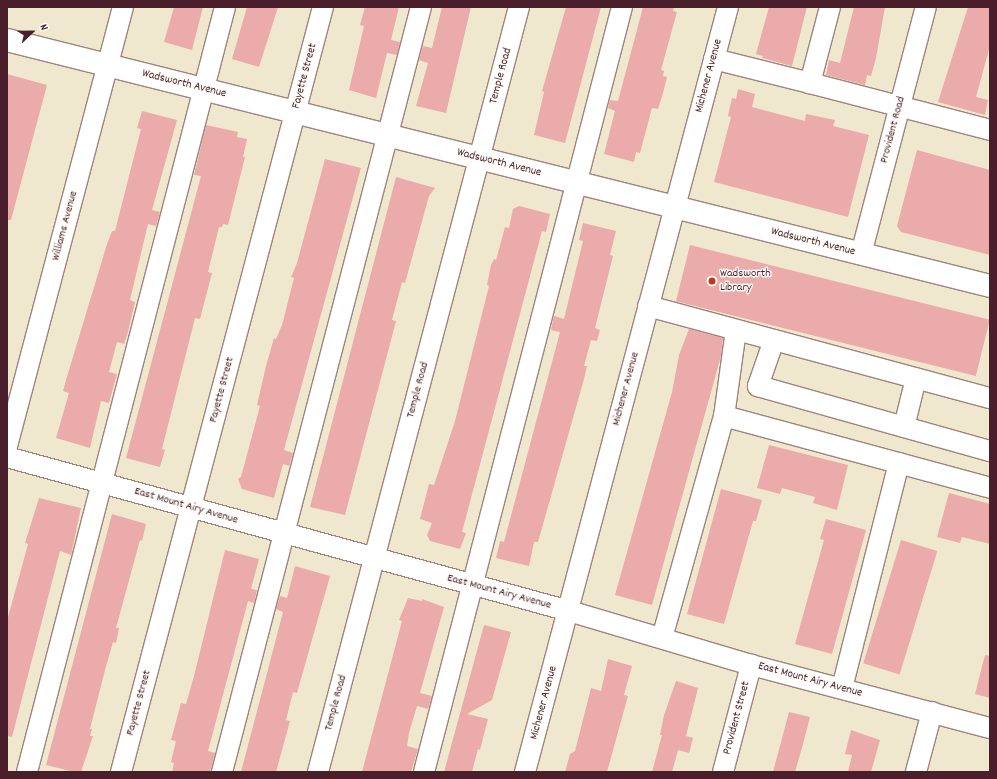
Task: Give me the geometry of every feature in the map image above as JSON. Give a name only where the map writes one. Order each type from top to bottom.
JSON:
[{"type":"main road","name":"Wadsworth Avenue","points":[[7,40],[990,286]]},
{"type":"street","name":"Williams Avenue","points":[[7,446],[123,7]]},
{"type":"street","points":[[27,772],[225,7]]},
{"type":"street","name":"Fayette Street","points":[[121,772],[323,7]]},
{"type":"street","points":[[222,772],[421,7]]},
{"type":"street","name":"Temple Road","points":[[318,772],[519,7]]},
{"type":"street","points":[[424,772],[474,585],[622,7]]},
{"type":"street","name":"Michener Avenue","points":[[525,772],[569,611],[648,306],[728,7]]},
{"type":"street","points":[[810,83],[830,7]]},
{"type":"street","name":"Provident Road","points":[[861,254],[926,7]]},
{"type":"street","points":[[714,59],[899,105],[990,130]]},
{"type":"street","points":[[648,306],[990,398]]},
{"type":"street","points":[[662,638],[724,416],[736,330]]},
{"type":"street","points":[[774,340],[758,386],[990,451]]},
{"type":"street","points":[[904,427],[916,378]]},
{"type":"street","points":[[724,416],[990,488]]},
{"type":"street","name":"East Mount Airy Avenue","points":[[7,457],[569,611],[751,665],[990,728]]},
{"type":"street","points":[[842,688],[899,463]]},
{"type":"street","name":"Provident Street","points":[[723,772],[751,665]]},
{"type":"street","points":[[916,772],[932,712]]},
{"type":"building","points":[[174,7],[203,7],[192,50],[164,42]]},
{"type":"building","points":[[247,7],[278,7],[259,67],[232,59]]},
{"type":"building","points":[[365,7],[399,7],[391,40],[400,42],[397,55],[387,53],[376,98],[349,90],[364,26],[360,25]]},
{"type":"building","points":[[442,7],[471,7],[446,113],[416,106],[428,63],[419,60],[423,46],[432,48]]},
{"type":"building","points":[[566,7],[601,7],[565,143],[534,135],[544,92],[542,91]]},
{"type":"building","points":[[643,7],[674,7],[673,11],[677,12],[661,70],[664,71],[663,76],[667,77],[663,93],[658,109],[652,108],[640,153],[636,152],[634,162],[604,154],[615,111],[608,108],[610,100],[618,101]]},
{"type":"building","points":[[769,7],[807,7],[792,66],[762,58],[763,56],[756,54]]},
{"type":"building","points":[[854,7],[885,7],[876,58],[871,76],[867,75],[865,85],[826,75],[829,60],[840,63]]},
{"type":"building","points":[[968,7],[990,7],[990,46],[976,97],[988,100],[985,115],[938,102]]},
{"type":"building","points":[[7,74],[47,85],[11,220],[7,220]]},
{"type":"building","points":[[738,89],[755,94],[752,107],[805,121],[806,114],[835,120],[833,126],[869,135],[848,217],[714,182],[731,117],[728,116],[732,98],[736,99]]},
{"type":"building","points":[[142,111],[177,120],[152,210],[160,212],[156,226],[148,224],[130,300],[135,302],[128,332],[124,344],[117,342],[109,372],[117,374],[109,403],[101,401],[90,448],[56,438],[69,393],[63,391],[107,244],[112,231],[115,231],[141,129],[137,128]]},
{"type":"building","points":[[206,125],[238,132],[237,137],[247,139],[243,157],[245,157],[228,225],[223,224],[222,227],[219,227],[208,272],[212,273],[200,319],[195,318],[162,449],[165,450],[160,467],[126,458],[201,176],[194,175]]},
{"type":"building","points":[[917,150],[990,170],[990,255],[901,232],[897,226]]},
{"type":"building","points":[[325,159],[361,168],[284,450],[293,453],[289,466],[283,464],[274,498],[242,489],[238,479],[241,477],[260,406],[257,405],[266,366],[274,338],[276,339],[282,325],[294,278],[291,277],[297,263]]},
{"type":"building","points":[[396,177],[435,188],[429,196],[405,283],[402,282],[392,320],[396,321],[345,515],[310,507]]},
{"type":"building","points":[[519,206],[550,214],[546,232],[542,231],[462,532],[466,533],[460,549],[430,541],[427,535],[432,523],[420,519],[429,484],[434,485],[455,421],[489,286],[487,285],[491,265],[494,259],[496,260],[505,227],[509,228],[513,209]]},
{"type":"building","points":[[583,223],[616,231],[610,255],[613,256],[595,328],[600,330],[597,341],[591,340],[584,366],[587,366],[584,379],[538,542],[534,542],[529,566],[496,558],[500,541],[504,542],[560,332],[551,330],[554,316],[564,319],[583,241],[579,240]]},
{"type":"building","points":[[690,245],[990,320],[976,376],[676,301]]},
{"type":"building","points":[[689,329],[723,338],[721,356],[652,605],[615,595],[672,392],[679,355]]},
{"type":"building","points":[[769,445],[848,465],[837,510],[813,503],[815,497],[782,488],[780,494],[757,488]]},
{"type":"building","points":[[721,489],[762,500],[756,521],[753,521],[724,624],[687,614]]},
{"type":"building","points":[[949,493],[990,504],[990,544],[962,537],[960,543],[937,537]]},
{"type":"building","points":[[39,498],[81,508],[71,555],[60,551],[12,737],[7,736],[7,621],[28,544],[25,543]]},
{"type":"building","points":[[112,514],[146,524],[142,541],[140,540],[116,628],[119,628],[116,643],[113,642],[90,729],[92,729],[90,736],[93,736],[81,772],[74,772],[46,765]]},
{"type":"building","points":[[826,519],[866,530],[832,654],[795,644],[824,540],[820,539]]},
{"type":"building","points":[[901,540],[937,551],[900,674],[863,663]]},
{"type":"building","points":[[225,550],[259,559],[251,589],[257,590],[254,603],[248,601],[208,751],[215,753],[210,772],[172,772],[174,763],[171,762],[176,741],[171,740],[181,703],[186,704],[194,676]]},
{"type":"building","points":[[295,566],[330,576],[297,693],[293,692],[286,720],[290,721],[276,772],[241,772],[283,612],[276,609],[280,596],[287,598]]},
{"type":"building","points":[[408,598],[422,601],[422,599],[444,607],[420,693],[432,696],[428,709],[417,706],[409,733],[407,746],[418,749],[411,772],[362,772],[402,621],[399,620]]},
{"type":"building","points":[[484,625],[511,632],[492,700],[467,714],[488,719],[480,750],[478,749],[472,772],[444,772]]},
{"type":"building","points":[[985,655],[990,656],[990,698],[975,694]]},
{"type":"building","points":[[608,659],[632,666],[624,695],[628,696],[607,772],[565,772],[570,754],[575,751],[591,688],[601,691]]},
{"type":"building","points":[[676,681],[698,688],[686,736],[693,738],[689,753],[678,750],[672,772],[652,772],[662,735],[660,735],[664,715]]},
{"type":"building","points":[[789,712],[810,717],[803,744],[795,772],[773,772]]},
{"type":"building","points":[[851,730],[880,740],[871,772],[848,772],[852,755],[845,754]]},
{"type":"place","name":"Wadsworth Library","points":[[712,281]]}]
